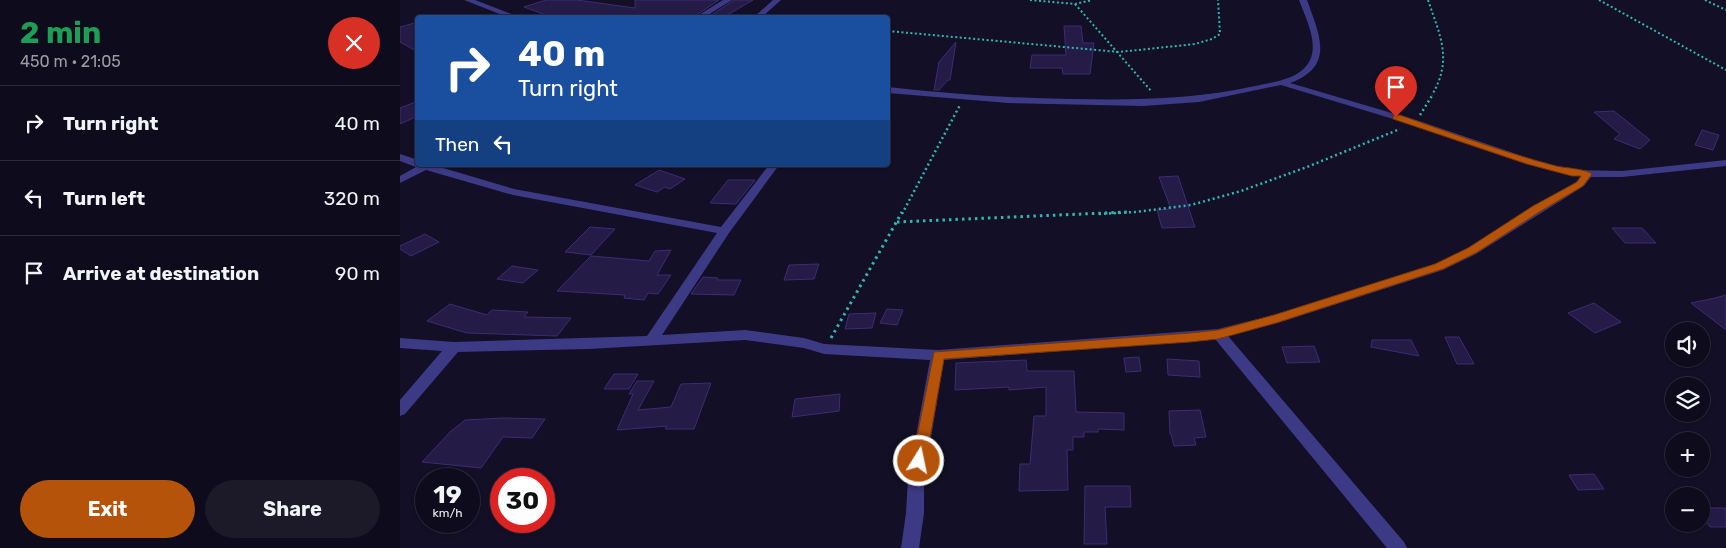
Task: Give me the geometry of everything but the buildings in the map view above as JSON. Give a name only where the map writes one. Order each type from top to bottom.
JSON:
[{"type":"street","points":[[468,0],[510,15]]},
{"type":"street","points":[[702,15],[728,0]]},
{"type":"street","points":[[760,15],[777,0]]},
{"type":"street","points":[[890,90],[1032,101],[1162,102],[1231,94],[1282,82],[1309,69],[1314,63],[1316,52],[1311,20],[1303,0]]},
{"type":"street","points":[[1282,82],[1416,123],[1530,162],[1572,173],[1622,174],[1726,163]]},
{"type":"street","points":[[400,157],[415,162]]},
{"type":"street","points":[[400,180],[419,167]]},
{"type":"street","points":[[429,167],[513,192],[724,231]]},
{"type":"street","points":[[651,340],[724,231],[772,167]]},
{"type":"street","points":[[400,343],[454,347],[589,344],[745,335],[804,343],[824,349],[938,355],[1218,334],[1276,319],[1439,267],[1472,251],[1580,184],[1588,174]]},
{"type":"street","points":[[1218,334],[1398,548]]},
{"type":"street","points":[[400,410],[454,347]]},
{"type":"street","points":[[910,548],[916,479],[938,355]]},
{"type":"path","points":[[1030,0],[1075,4],[1092,0]]},
{"type":"path","points":[[890,31],[1119,52],[1173,47],[1212,39],[1220,34],[1218,0]]},
{"type":"path","points":[[897,222],[1135,212],[1191,205],[1241,191],[1307,167],[1416,123],[1441,80],[1444,46],[1428,0]]},
{"type":"path","points":[[1599,0],[1726,70]]},
{"type":"path","points":[[1704,0],[1726,10]]},
{"type":"path","points":[[1075,4],[1162,102]]},
{"type":"path","points":[[824,349],[897,222],[964,97]]},
{"type":"route","points":[[919,461],[938,355],[1190,338],[1218,334],[1276,319],[1439,267],[1472,251],[1508,229],[1537,209],[1580,184],[1588,174],[1572,173],[1530,162],[1396,117]]}]
